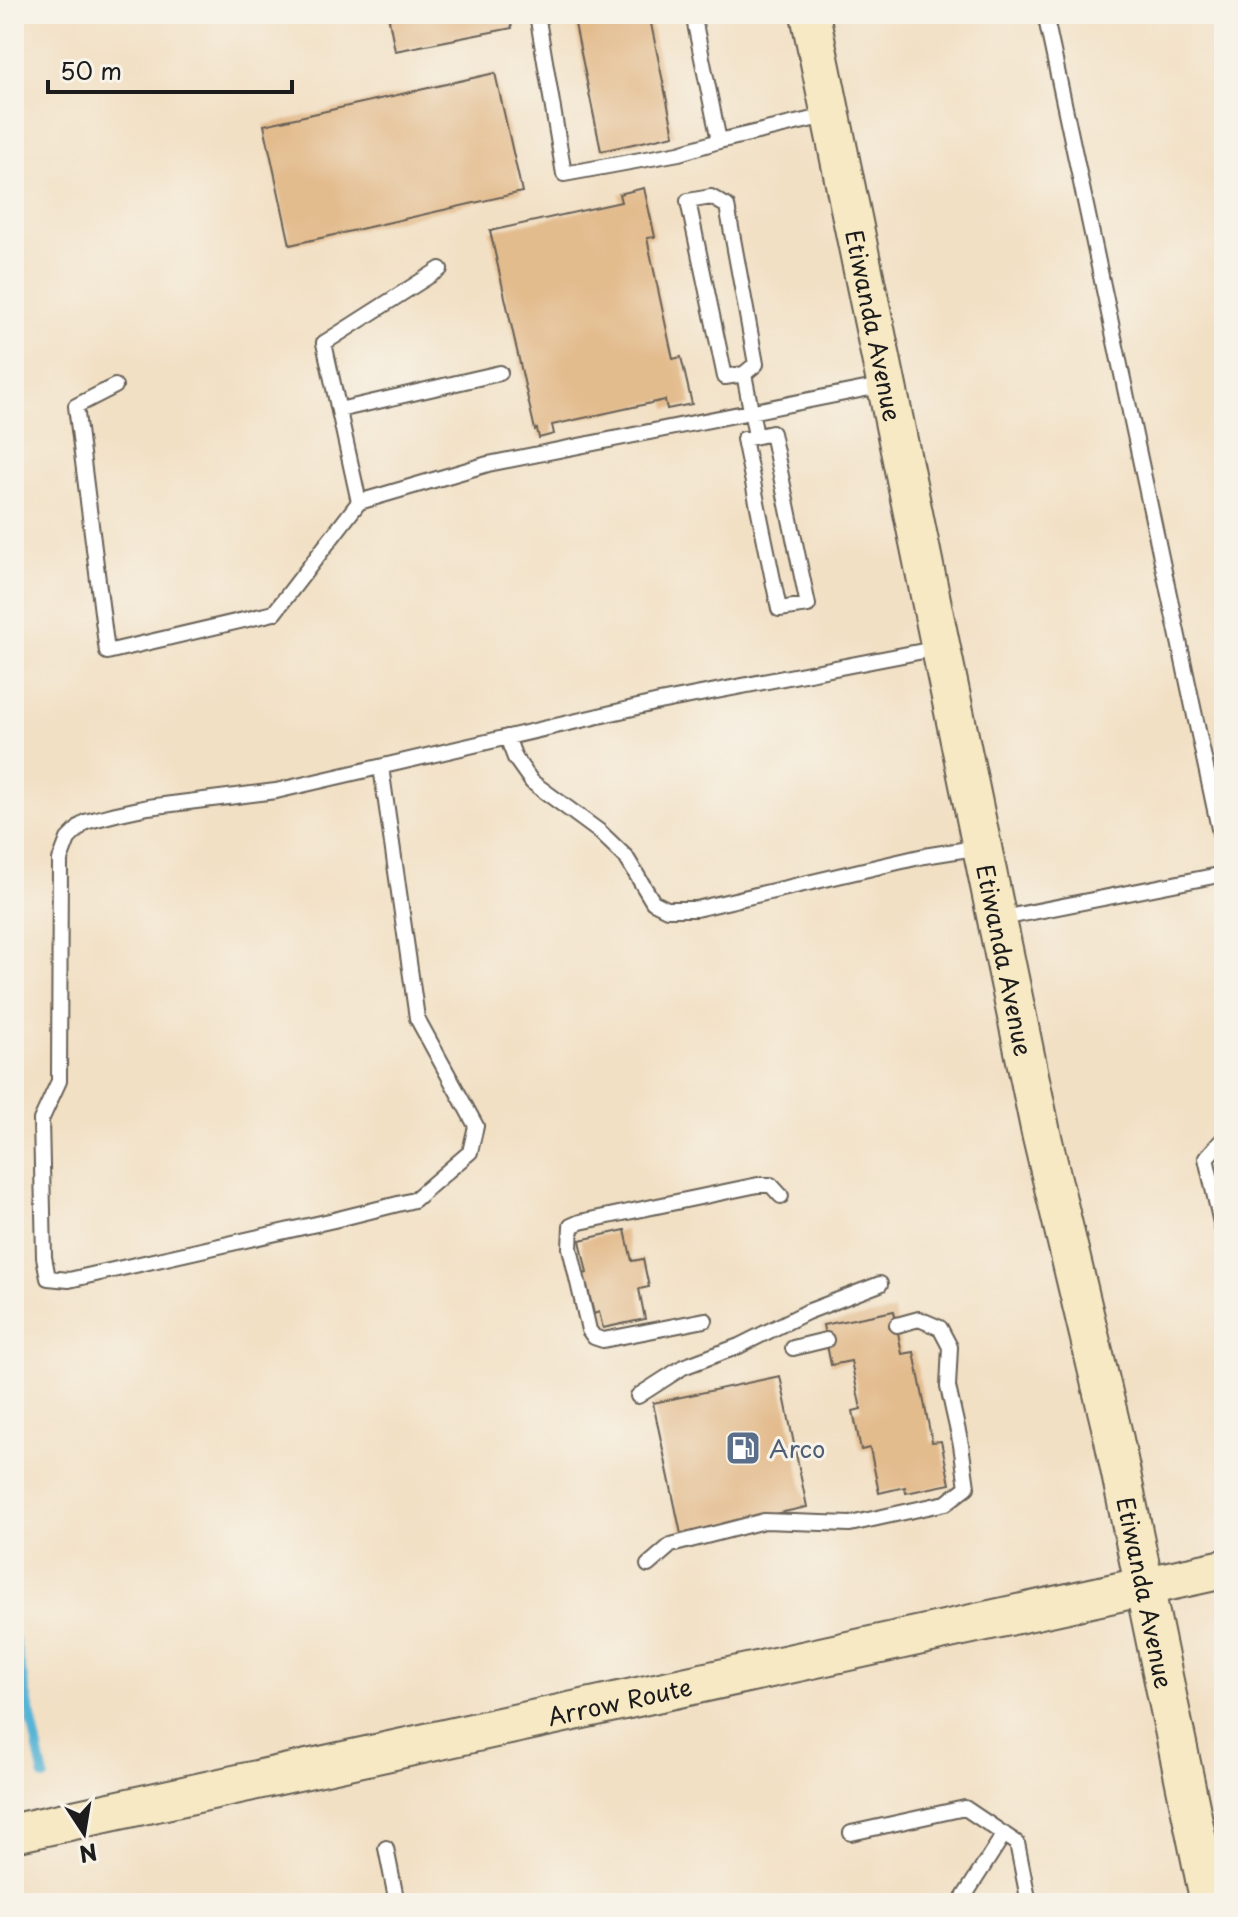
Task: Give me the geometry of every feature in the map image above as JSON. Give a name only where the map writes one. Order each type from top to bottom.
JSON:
[{"type":"main road","name":"Etiwanda Avenue","points":[[810,14],[1043,1144],[1113,1435],[1210,1903]]},
{"type":"main road","name":"Arrow Route","points":[[14,1833],[1224,1569]]},
{"type":"lane","points":[[537,14],[564,174],[679,153],[831,115]]},
{"type":"lane","points":[[693,14],[719,141]]},
{"type":"lane","points":[[1045,14],[1224,852]]},
{"type":"lane","points":[[711,197],[727,206],[756,364],[744,374],[725,377],[688,201],[711,197]]},
{"type":"lane","points":[[359,502],[324,343],[440,269]]},
{"type":"lane","points":[[339,410],[500,373]]},
{"type":"lane","points":[[744,374],[756,436]]},
{"type":"lane","points":[[115,386],[76,406],[107,652],[274,613],[359,502],[488,464],[886,385]]},
{"type":"lane","points":[[772,433],[808,605],[779,609],[744,439],[756,436],[772,433]]},
{"type":"lane","points":[[381,767],[417,1018],[476,1126],[470,1152],[414,1200],[69,1280],[48,1278],[44,1257],[41,1120],[59,1081],[60,860],[68,839],[85,822],[148,807],[276,791],[659,702],[939,648]]},
{"type":"lane","points":[[507,737],[515,758],[532,782],[600,832],[626,857],[653,902],[667,909],[696,909],[924,856],[981,846]]},
{"type":"lane","points":[[997,919],[1224,874]]},
{"type":"lane","points":[[1224,1138],[1206,1158],[1224,1236]]},
{"type":"lane","points":[[705,1320],[603,1340],[594,1337],[589,1330],[570,1248],[571,1226],[758,1185],[771,1185],[781,1196]]},
{"type":"lane","points":[[638,1396],[683,1367],[739,1346],[807,1312],[880,1284]]},
{"type":"lane","points":[[648,1565],[671,1545],[764,1521],[850,1524],[946,1503],[967,1487],[948,1387],[950,1347],[940,1328],[919,1319],[897,1325]]},
{"type":"lane","points":[[793,1348],[826,1340]]},
{"type":"lane","points":[[851,1833],[965,1808],[1017,1843],[1029,1903]]},
{"type":"lane","points":[[960,1903],[1004,1834]]},
{"type":"lane","points":[[386,1848],[397,1903]]},
{"type":"building","points":[[388,14],[509,14],[512,28],[395,51]]},
{"type":"building","points":[[573,14],[649,14],[674,135],[601,151]]},
{"type":"building","points":[[495,73],[522,192],[290,245],[264,125]]},
{"type":"building","points":[[644,188],[655,237],[647,238],[673,359],[681,357],[692,404],[667,409],[665,400],[552,425],[554,434],[539,438],[490,231],[621,202],[619,194]]},
{"type":"building","points":[[625,1230],[632,1261],[643,1259],[649,1287],[639,1289],[645,1319],[603,1328],[599,1312],[594,1314],[587,1285],[584,1286],[581,1275],[587,1273],[580,1240]]},
{"type":"building","points":[[894,1311],[902,1354],[914,1352],[932,1442],[941,1441],[950,1484],[906,1493],[905,1487],[879,1493],[870,1448],[861,1450],[853,1411],[861,1409],[851,1361],[831,1365],[823,1325]]},
{"type":"building","points":[[780,1376],[807,1507],[681,1534],[653,1403]]},
{"type":"waterway","points":[[14,1638],[44,1777]]},
{"type":"place","name":"Arco","points":[[743,1448]]}]
